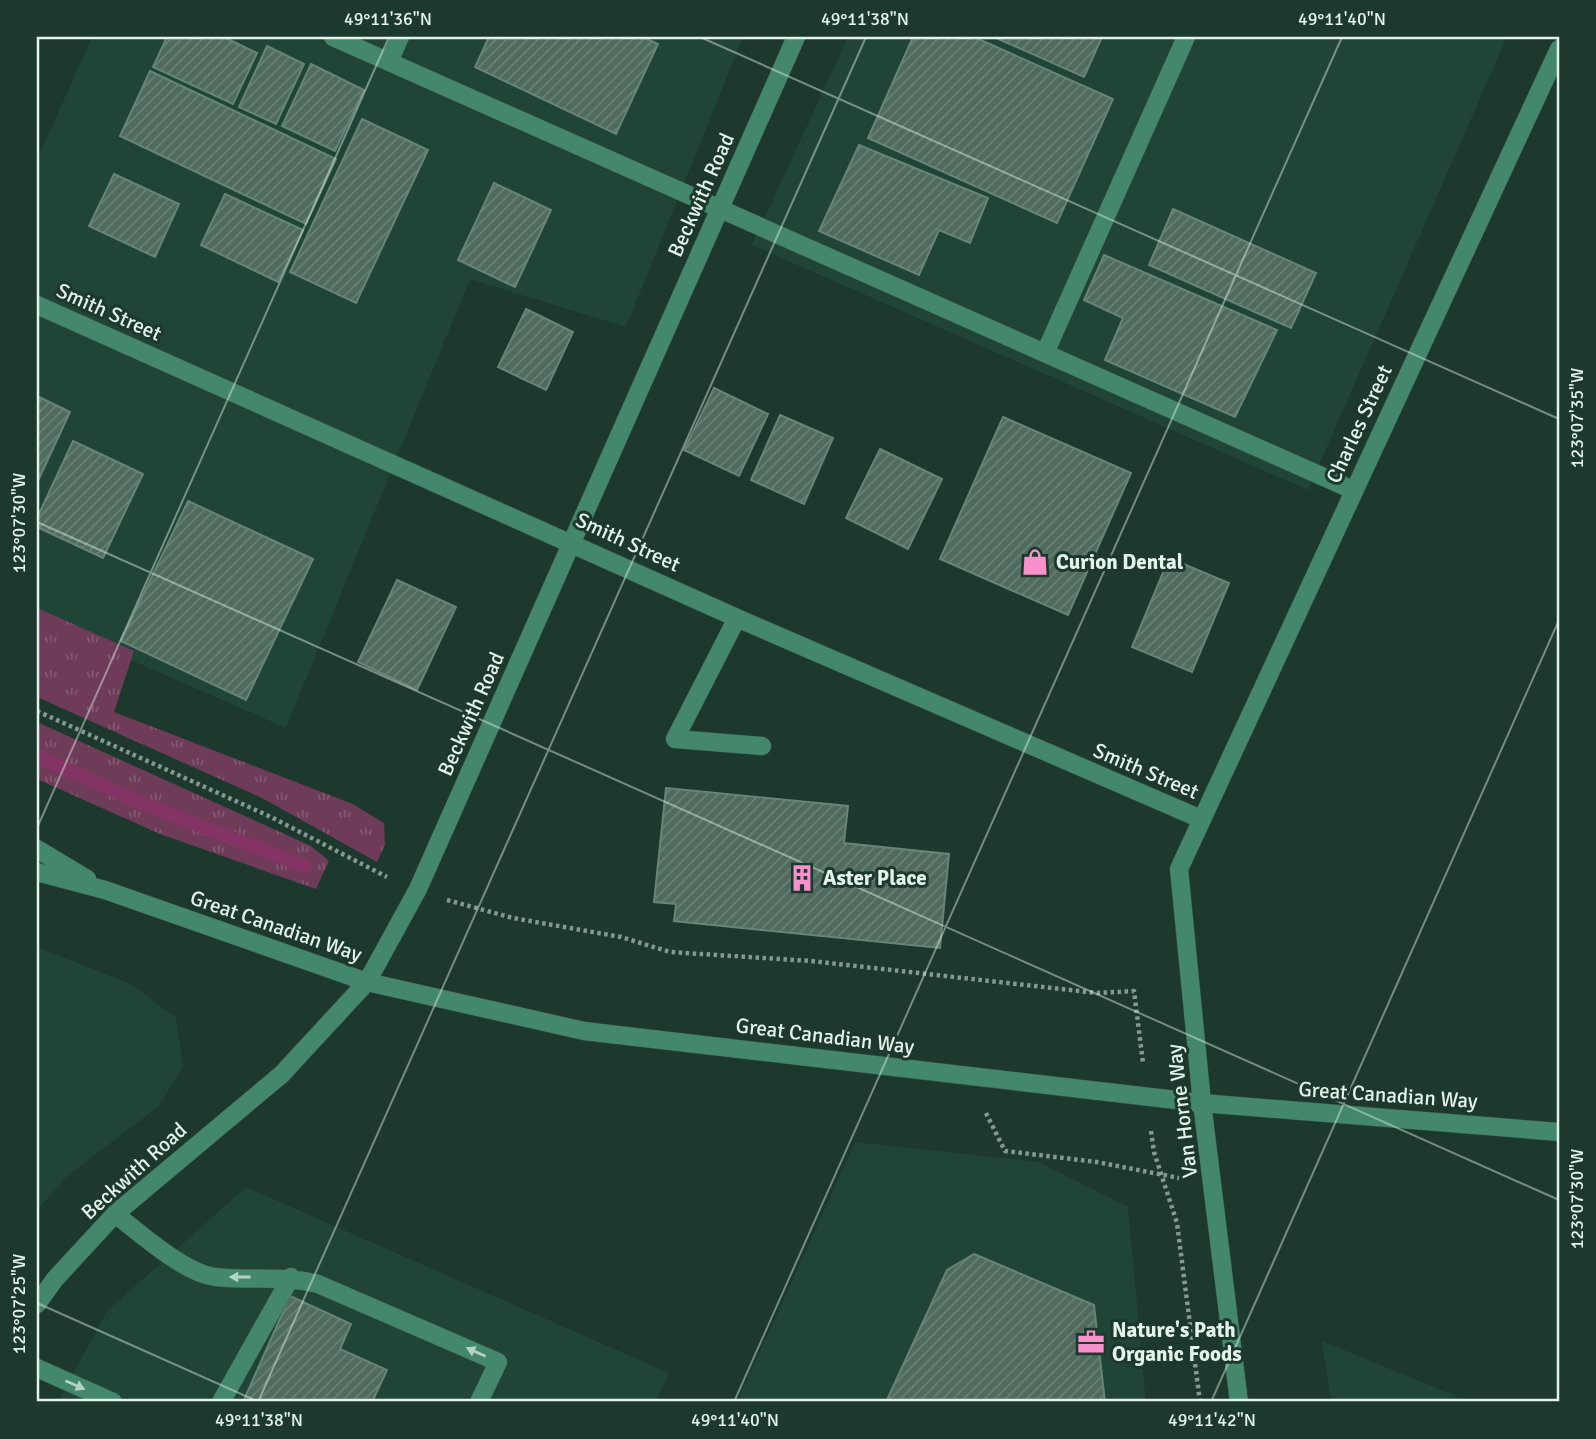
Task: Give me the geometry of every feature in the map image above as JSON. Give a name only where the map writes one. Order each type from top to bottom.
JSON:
[{"type":"street","points":[[333,37],[1353,490]]},
{"type":"street","points":[[389,62],[400,37]]},
{"type":"street","name":"Beckwith Road","points":[[37,1304],[55,1279],[115,1214],[282,1074],[367,982],[418,889],[796,37]]},
{"type":"street","points":[[1045,353],[1186,37]]},
{"type":"street","name":"Charles Street","points":[[1200,819],[1559,50]]},
{"type":"street","name":"Smith Street","points":[[37,305],[737,618],[1200,819]]},
{"type":"street","points":[[737,618],[675,739],[762,746]]},
{"type":"street","name":"Van Horne Way","points":[[1200,819],[1179,869],[1202,1103],[1239,1402]]},
{"type":"street","name":"Great Canadian Way","points":[[37,849],[105,890]]},
{"type":"street","name":"Great Canadian Way","points":[[37,872],[105,890],[367,982],[584,1031],[1202,1103],[1559,1132]]},
{"type":"street","points":[[115,1214],[169,1256],[213,1277],[291,1277],[318,1284],[498,1362],[479,1402]]},
{"type":"street","points":[[220,1402],[291,1277]]},
{"type":"street","points":[[37,1368],[113,1402]]},
{"type":"path","points":[[37,711],[271,817],[376,873]]},
{"type":"path","points":[[475,909],[621,937],[670,952],[811,961],[1097,993],[1134,991],[1135,1001]]},
{"type":"path","points":[[1005,1152],[1097,1162],[1180,1178]]},
{"type":"path","points":[[1154,1153],[1177,1223],[1200,1402]]},
{"type":"shaded area","points":[[92,37],[743,37],[626,327],[470,279],[286,728],[37,619],[37,160]]},
{"type":"shaded area","points":[[848,37],[1507,37],[1308,490],[752,245]]},
{"type":"shaded area","points":[[37,947],[131,984],[176,1018],[183,1067],[159,1106],[70,1174],[37,1210]]},
{"type":"shaded area","points":[[855,1142],[1038,1162],[1128,1207],[1146,1402],[737,1402]]},
{"type":"shaded area","points":[[246,1187],[669,1373],[656,1402],[58,1402],[107,1311]]},
{"type":"shaded area","points":[[1322,1341],[1471,1402],[1331,1402]]},
{"type":"green space","points":[[37,608],[134,651],[114,712],[353,804],[384,823],[385,845],[377,862],[262,798],[37,697]]},
{"type":"green space","points":[[37,722],[311,846],[329,861],[316,889],[160,834],[37,779]]},
{"type":"building","points":[[167,37],[224,37],[257,53],[233,104],[153,67]]},
{"type":"building","points":[[489,37],[643,37],[658,44],[616,134],[475,67]]},
{"type":"building","points":[[913,37],[974,37],[1113,99],[1057,223],[868,138]]},
{"type":"building","points":[[994,37],[1102,37],[1084,77]]},
{"type":"building","points":[[267,46],[304,64],[276,124],[239,107]]},
{"type":"building","points":[[311,64],[364,90],[335,151],[282,126]]},
{"type":"building","points":[[150,71],[336,159],[306,224],[120,136]]},
{"type":"building","points":[[362,119],[428,150],[356,303],[290,272]]},
{"type":"building","points":[[859,145],[988,198],[970,243],[939,230],[919,275],[819,231]]},
{"type":"building","points":[[114,174],[179,204],[155,257],[89,226]]},
{"type":"building","points":[[494,183],[551,210],[515,287],[458,260]]},
{"type":"building","points":[[225,194],[303,230],[278,282],[201,245]]},
{"type":"building","points":[[1173,209],[1316,273],[1291,328],[1149,265]]},
{"type":"building","points":[[1104,255],[1277,330],[1235,417],[1105,360],[1123,318],[1084,300]]},
{"type":"building","points":[[526,309],[573,332],[546,390],[498,367]]},
{"type":"building","points":[[714,388],[768,414],[739,476],[684,450]]},
{"type":"building","points":[[37,396],[70,412],[37,483]]},
{"type":"building","points":[[780,415],[833,438],[804,504],[751,480]]},
{"type":"building","points":[[1003,417],[1131,473],[1068,615],[940,559]]},
{"type":"building","points":[[73,441],[143,474],[103,558],[37,527],[37,518]]},
{"type":"building","points":[[880,449],[942,479],[908,549],[846,518]]},
{"type":"building","points":[[188,501],[313,559],[246,700],[121,641]]},
{"type":"building","points":[[1169,558],[1229,583],[1192,672],[1132,647]]},
{"type":"building","points":[[397,580],[456,607],[417,690],[358,662]]},
{"type":"building","name":"Aster Place","points":[[666,788],[848,806],[844,843],[949,854],[940,948],[674,921],[676,904],[654,902]]},
{"type":"building","points":[[974,1254],[1094,1305],[1105,1402],[886,1402],[947,1270]]},
{"type":"building","points":[[290,1296],[351,1324],[340,1349],[387,1370],[373,1400],[379,1402],[243,1402]]},
{"type":"waterway","points":[[37,756],[139,802],[304,866]]},
{"type":"place","name":"Curion Dental","points":[[1035,562]]},
{"type":"place","name":"Aster Place","points":[[802,878]]},
{"type":"place","name":"Nature's Path Organic Foods","points":[[1091,1342]]}]
